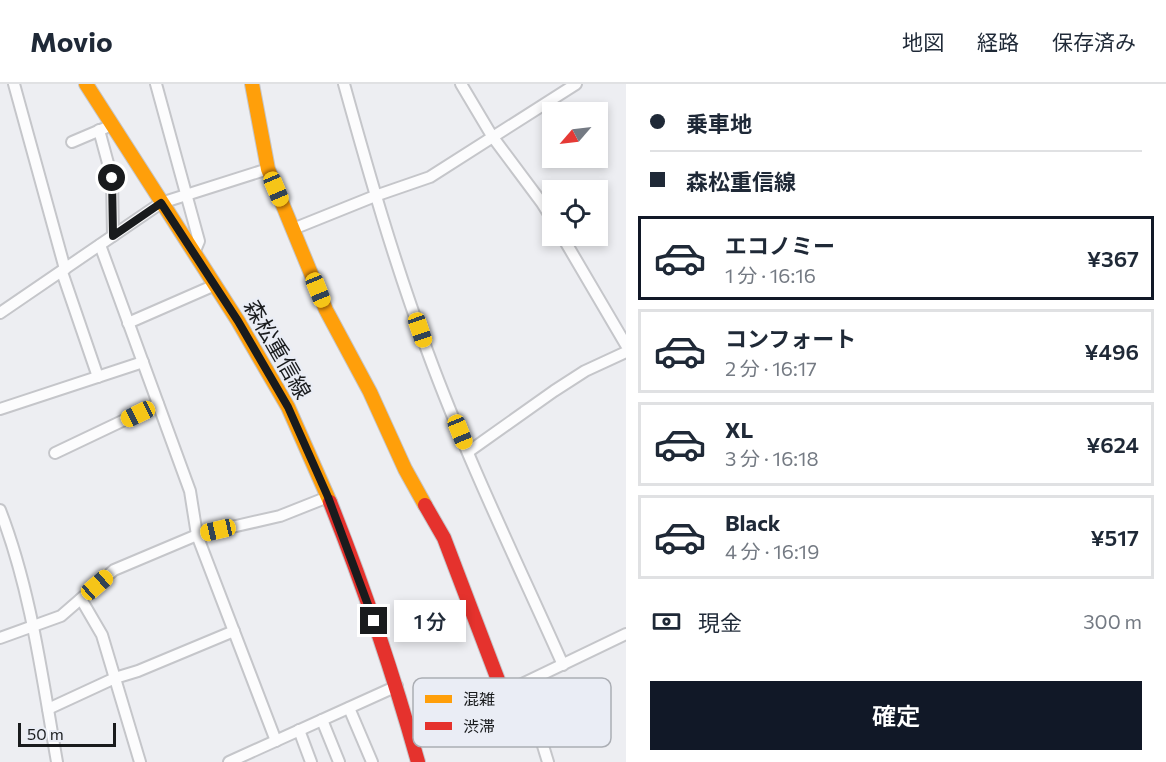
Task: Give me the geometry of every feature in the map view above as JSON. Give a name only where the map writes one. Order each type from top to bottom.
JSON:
[{"type":"main road","name":"森松重信線","points":[[86,84],[105,128],[161,203],[215,285],[288,407],[328,497],[360,578],[413,741]]},
{"type":"main road","points":[[252,84],[267,169],[326,310],[370,392],[405,469],[444,538],[497,678]]},
{"type":"main road","name":"森松重信線","points":[[414,747],[417,762]]},
{"type":"street","points":[[14,84],[64,270],[98,377]]},
{"type":"street","points":[[156,84],[199,241],[194,253]]},
{"type":"street","points":[[344,84],[375,196],[428,352],[468,452],[563,665]]},
{"type":"street","points":[[461,84],[492,136],[542,203]]},
{"type":"street","points":[[293,229],[430,177],[576,84]]},
{"type":"street","points":[[72,142],[105,128],[112,178],[113,236]]},
{"type":"street","points":[[0,314],[161,203],[267,169]]},
{"type":"street","points":[[100,245],[190,491],[198,535],[276,741]]},
{"type":"street","points":[[569,246],[621,324],[626,345]]},
{"type":"street","points":[[128,323],[215,285]]},
{"type":"street","points":[[468,452],[585,371],[626,352]]},
{"type":"street","points":[[0,409],[143,362]]},
{"type":"street","points":[[55,453],[158,404]]},
{"type":"street","points":[[0,638],[61,616],[114,570],[198,535],[280,516],[328,497]]},
{"type":"street","points":[[0,510],[14,546],[33,625],[57,762]]},
{"type":"street","points":[[81,599],[102,635],[140,762]]},
{"type":"street","points":[[48,709],[115,678],[138,671],[234,631]]},
{"type":"street","points":[[536,678],[626,634]]},
{"type":"street","points":[[229,762],[241,760],[299,730],[396,686]]},
{"type":"street","points":[[349,708],[372,762]]},
{"type":"street","points":[[322,720],[339,762]]},
{"type":"street","points":[[299,730],[311,762]]},
{"type":"street","points":[[543,747],[548,762]]},
{"type":"traffic: slow","points":[[86,84],[238,321],[288,407],[330,502]]},
{"type":"traffic: slow","points":[[252,84],[268,169],[326,310],[370,392],[405,469],[425,505]]},
{"type":"traffic: jam","points":[[330,502],[377,630],[413,746]]},
{"type":"traffic: jam","points":[[425,505],[444,538],[497,678]]},
{"type":"traffic: jam","points":[[413,747],[418,762]]},
{"type":"route","points":[[112,178],[113,236],[161,203],[238,321],[288,407],[328,497],[360,578],[374,621]]}]
